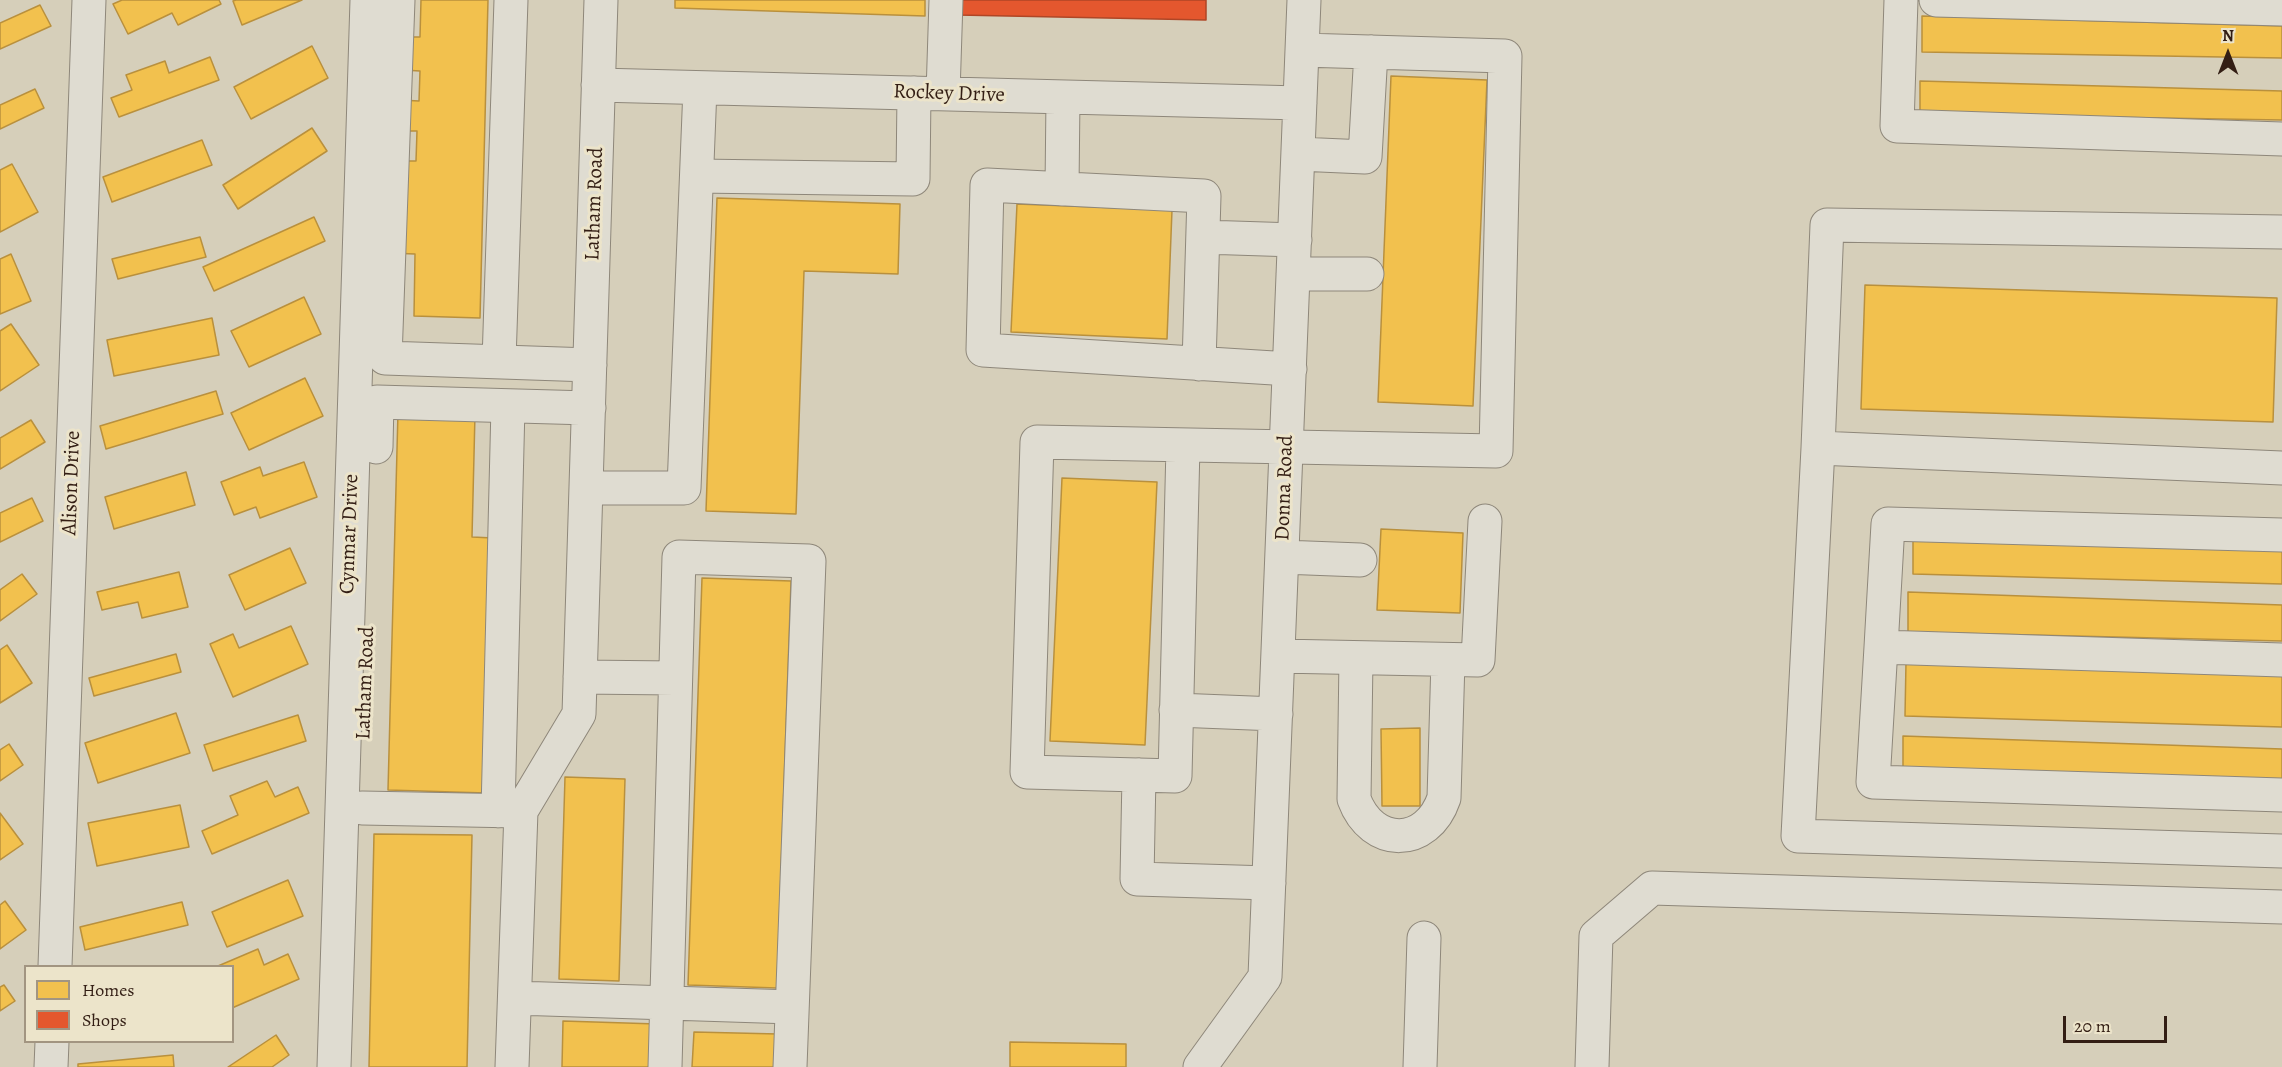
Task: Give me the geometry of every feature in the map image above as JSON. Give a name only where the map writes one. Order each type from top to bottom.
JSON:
[{"type":"street","name":"Alison Drive","points":[[55,965],[89,0]]},
{"type":"street","name":"Cynmar Drive","points":[[334,1067],[367,0]]},
{"type":"street","points":[[398,0],[385,358],[590,365]]},
{"type":"street","points":[[499,361],[511,0]]},
{"type":"street","name":"Latham Road","points":[[512,1067],[514,998],[509,811],[579,714],[601,0]]},
{"type":"street","points":[[697,176],[913,179],[946,0]]},
{"type":"street","name":"Donna Road","points":[[1200,1067],[1265,977],[1304,0]]},
{"type":"street","points":[[1900,0],[1897,126],[2282,139]]},
{"type":"street","points":[[1936,0],[2282,9]]},
{"type":"street","points":[[1183,446],[1174,776],[1027,772],[1037,442],[1496,451],[1505,56],[1302,50]]},
{"type":"street","points":[[1298,154],[1365,158],[1371,52]]},
{"type":"street","name":"Rockey Drive","points":[[598,85],[1300,103]]},
{"type":"street","points":[[586,488],[684,488],[700,88]]},
{"type":"street","points":[[1062,189],[1063,97]]},
{"type":"street","points":[[1199,364],[1204,196],[987,185],[983,350],[1199,364],[1290,369]]},
{"type":"street","points":[[2282,232],[1827,225],[1798,837],[2282,851]]},
{"type":"street","points":[[1203,237],[1295,240]]},
{"type":"street","points":[[1293,274],[1367,274]]},
{"type":"street","name":"Latham Road","points":[[352,1067],[377,402],[589,408]]},
{"type":"street","points":[[362,808],[509,811],[508,406]]},
{"type":"street","points":[[1818,448],[2282,468]]},
{"type":"street","points":[[1278,657],[1478,660],[1485,522]]},
{"type":"street","points":[[2282,535],[1888,524],[1874,782],[2282,795]]},
{"type":"street","points":[[665,1067],[679,557],[809,561],[790,1067]]},
{"type":"street","points":[[1282,557],[1360,560]]},
{"type":"street","points":[[1881,647],[2282,660]]},
{"type":"street","points":[[1356,658],[1354,800],[1359,814],[1370,826],[1384,834],[1400,837],[1415,833],[1429,825],[1439,813],[1444,798],[1448,660]]},
{"type":"street","points":[[580,677],[675,678]]},
{"type":"street","points":[[1176,710],[1276,714]]},
{"type":"street","points":[[1139,775],[1137,879],[1269,883]]},
{"type":"street","points":[[1592,1067],[1596,936],[1652,888],[2282,907]]},
{"type":"street","points":[[1420,1067],[1424,938]]},
{"type":"street","points":[[514,998],[792,1007]]},
{"type":"street","points":[[51,1067],[52,1043]]},
{"type":"building: Homes","points":[[122,0],[219,0],[221,4],[178,25],[172,13],[128,34],[113,4]]},
{"type":"building: Homes","points":[[302,0],[242,25],[233,1]]},
{"type":"building: Homes","points":[[421,0],[488,0],[480,318],[414,316],[415,254],[390,253],[405,161],[416,161],[417,131],[399,131],[400,100],[419,101],[420,71],[403,70],[404,37],[420,37]]},
{"type":"building: Homes","points":[[675,0],[925,0],[925,16],[675,8]]},
{"type":"building: Homes","points":[[40,5],[51,26],[0,49],[0,23]]},
{"type":"building: Homes","points":[[1922,16],[2282,26],[2282,58],[1922,52]]},
{"type":"building: Homes","points":[[312,46],[328,78],[251,119],[234,87]]},
{"type":"building: Homes","points":[[210,57],[219,80],[119,117],[111,98],[132,90],[126,75],[165,61],[169,73]]},
{"type":"building: Homes","points":[[1391,76],[1487,80],[1473,406],[1378,402]]},
{"type":"building: Homes","points":[[1920,81],[2282,91],[2282,120],[1920,114]]},
{"type":"building: Homes","points":[[35,89],[44,108],[0,129],[0,105]]},
{"type":"building: Homes","points":[[312,128],[327,151],[238,209],[223,185]]},
{"type":"building: Homes","points":[[202,140],[212,165],[112,202],[103,177]]},
{"type":"building: Homes","points":[[12,164],[38,212],[0,232],[0,170]]},
{"type":"building: Homes","points":[[717,198],[900,204],[898,274],[804,271],[796,514],[706,511]]},
{"type":"building: Homes","points":[[1017,204],[1172,210],[1167,339],[1011,332]]},
{"type":"building: Homes","points":[[314,217],[325,241],[214,291],[203,267]]},
{"type":"building: Homes","points":[[200,237],[206,257],[118,279],[112,259]]},
{"type":"building: Homes","points":[[11,254],[31,301],[0,314],[0,259]]},
{"type":"building: Homes","points":[[1865,285],[2277,298],[2273,422],[1861,409]]},
{"type":"building: Homes","points":[[304,297],[321,334],[249,367],[231,331]]},
{"type":"building: Homes","points":[[212,318],[219,355],[114,376],[107,340]]},
{"type":"building: Homes","points":[[11,324],[39,365],[0,391],[0,331]]},
{"type":"building: Homes","points":[[305,378],[323,416],[249,450],[231,413]]},
{"type":"building: Homes","points":[[216,391],[223,414],[106,449],[100,426]]},
{"type":"building: Homes","points":[[398,412],[475,414],[472,537],[493,538],[486,793],[388,790]]},
{"type":"building: Homes","points":[[31,420],[45,442],[0,469],[0,438]]},
{"type":"building: Homes","points":[[304,462],[317,497],[260,518],[256,507],[234,515],[221,482],[260,467],[263,476]]},
{"type":"building: Homes","points":[[186,472],[195,505],[114,529],[105,497]]},
{"type":"building: Homes","points":[[1062,478],[1157,482],[1145,745],[1050,741]]},
{"type":"building: Homes","points":[[32,498],[43,521],[0,542],[0,513]]},
{"type":"building: Homes","points":[[1381,529],[1463,533],[1460,613],[1377,610]]},
{"type":"building: Homes","points":[[1913,536],[2282,549],[2282,584],[1913,574]]},
{"type":"building: Homes","points":[[290,548],[306,583],[245,610],[229,575]]},
{"type":"building: Homes","points":[[179,572],[188,607],[142,618],[138,602],[102,610],[97,592]]},
{"type":"building: Homes","points":[[22,574],[37,594],[0,621],[0,590]]},
{"type":"building: Homes","points":[[702,578],[791,581],[777,988],[688,985]]},
{"type":"building: Homes","points":[[1908,592],[2282,605],[2282,641],[1908,632]]},
{"type":"building: Homes","points":[[291,626],[308,664],[233,697],[210,644],[233,634],[239,648]]},
{"type":"building: Homes","points":[[7,645],[32,683],[0,703],[0,650]]},
{"type":"building: Homes","points":[[176,654],[181,672],[94,696],[89,678]]},
{"type":"building: Homes","points":[[1906,662],[2282,672],[2282,727],[1905,716]]},
{"type":"building: Homes","points":[[176,713],[190,753],[98,783],[85,743]]},
{"type":"building: Homes","points":[[298,715],[306,741],[213,771],[204,745]]},
{"type":"building: Homes","points":[[1420,728],[1420,806],[1382,806],[1381,729]]},
{"type":"building: Homes","points":[[1903,736],[2282,749],[2282,784],[1903,774]]},
{"type":"building: Homes","points":[[9,744],[23,765],[0,781],[0,750]]},
{"type":"building: Homes","points":[[565,777],[625,779],[619,981],[559,979]]},
{"type":"building: Homes","points":[[267,781],[275,797],[298,787],[309,813],[212,854],[202,831],[238,815],[230,796]]},
{"type":"building: Homes","points":[[180,805],[189,847],[97,866],[88,823]]},
{"type":"building: Homes","points":[[0,813],[23,844],[0,860]]},
{"type":"building: Homes","points":[[374,834],[472,835],[467,1067],[369,1067]]},
{"type":"building: Homes","points":[[288,880],[303,916],[227,947],[212,912]]},
{"type":"building: Homes","points":[[5,901],[26,930],[0,949],[0,905]]},
{"type":"building: Homes","points":[[182,902],[188,925],[85,950],[80,927]]},
{"type":"building: Homes","points":[[258,949],[264,965],[288,954],[299,979],[234,1007],[234,965],[220,965]]},
{"type":"building: Homes","points":[[4,985],[15,1001],[0,1011],[0,987]]},
{"type":"building: Homes","points":[[563,1021],[657,1024],[655,1067],[562,1067]]},
{"type":"building: Homes","points":[[694,1032],[778,1034],[776,1067],[692,1067]]},
{"type":"building: Homes","points":[[276,1035],[289,1055],[272,1067],[228,1067]]},
{"type":"building: Homes","points":[[1010,1042],[1126,1044],[1126,1067],[1010,1067]]},
{"type":"building: Homes","points":[[173,1055],[174,1067],[78,1067],[78,1064]]},
{"type":"building: Shops","points":[[958,0],[1206,0],[1206,20],[958,15]]}]
